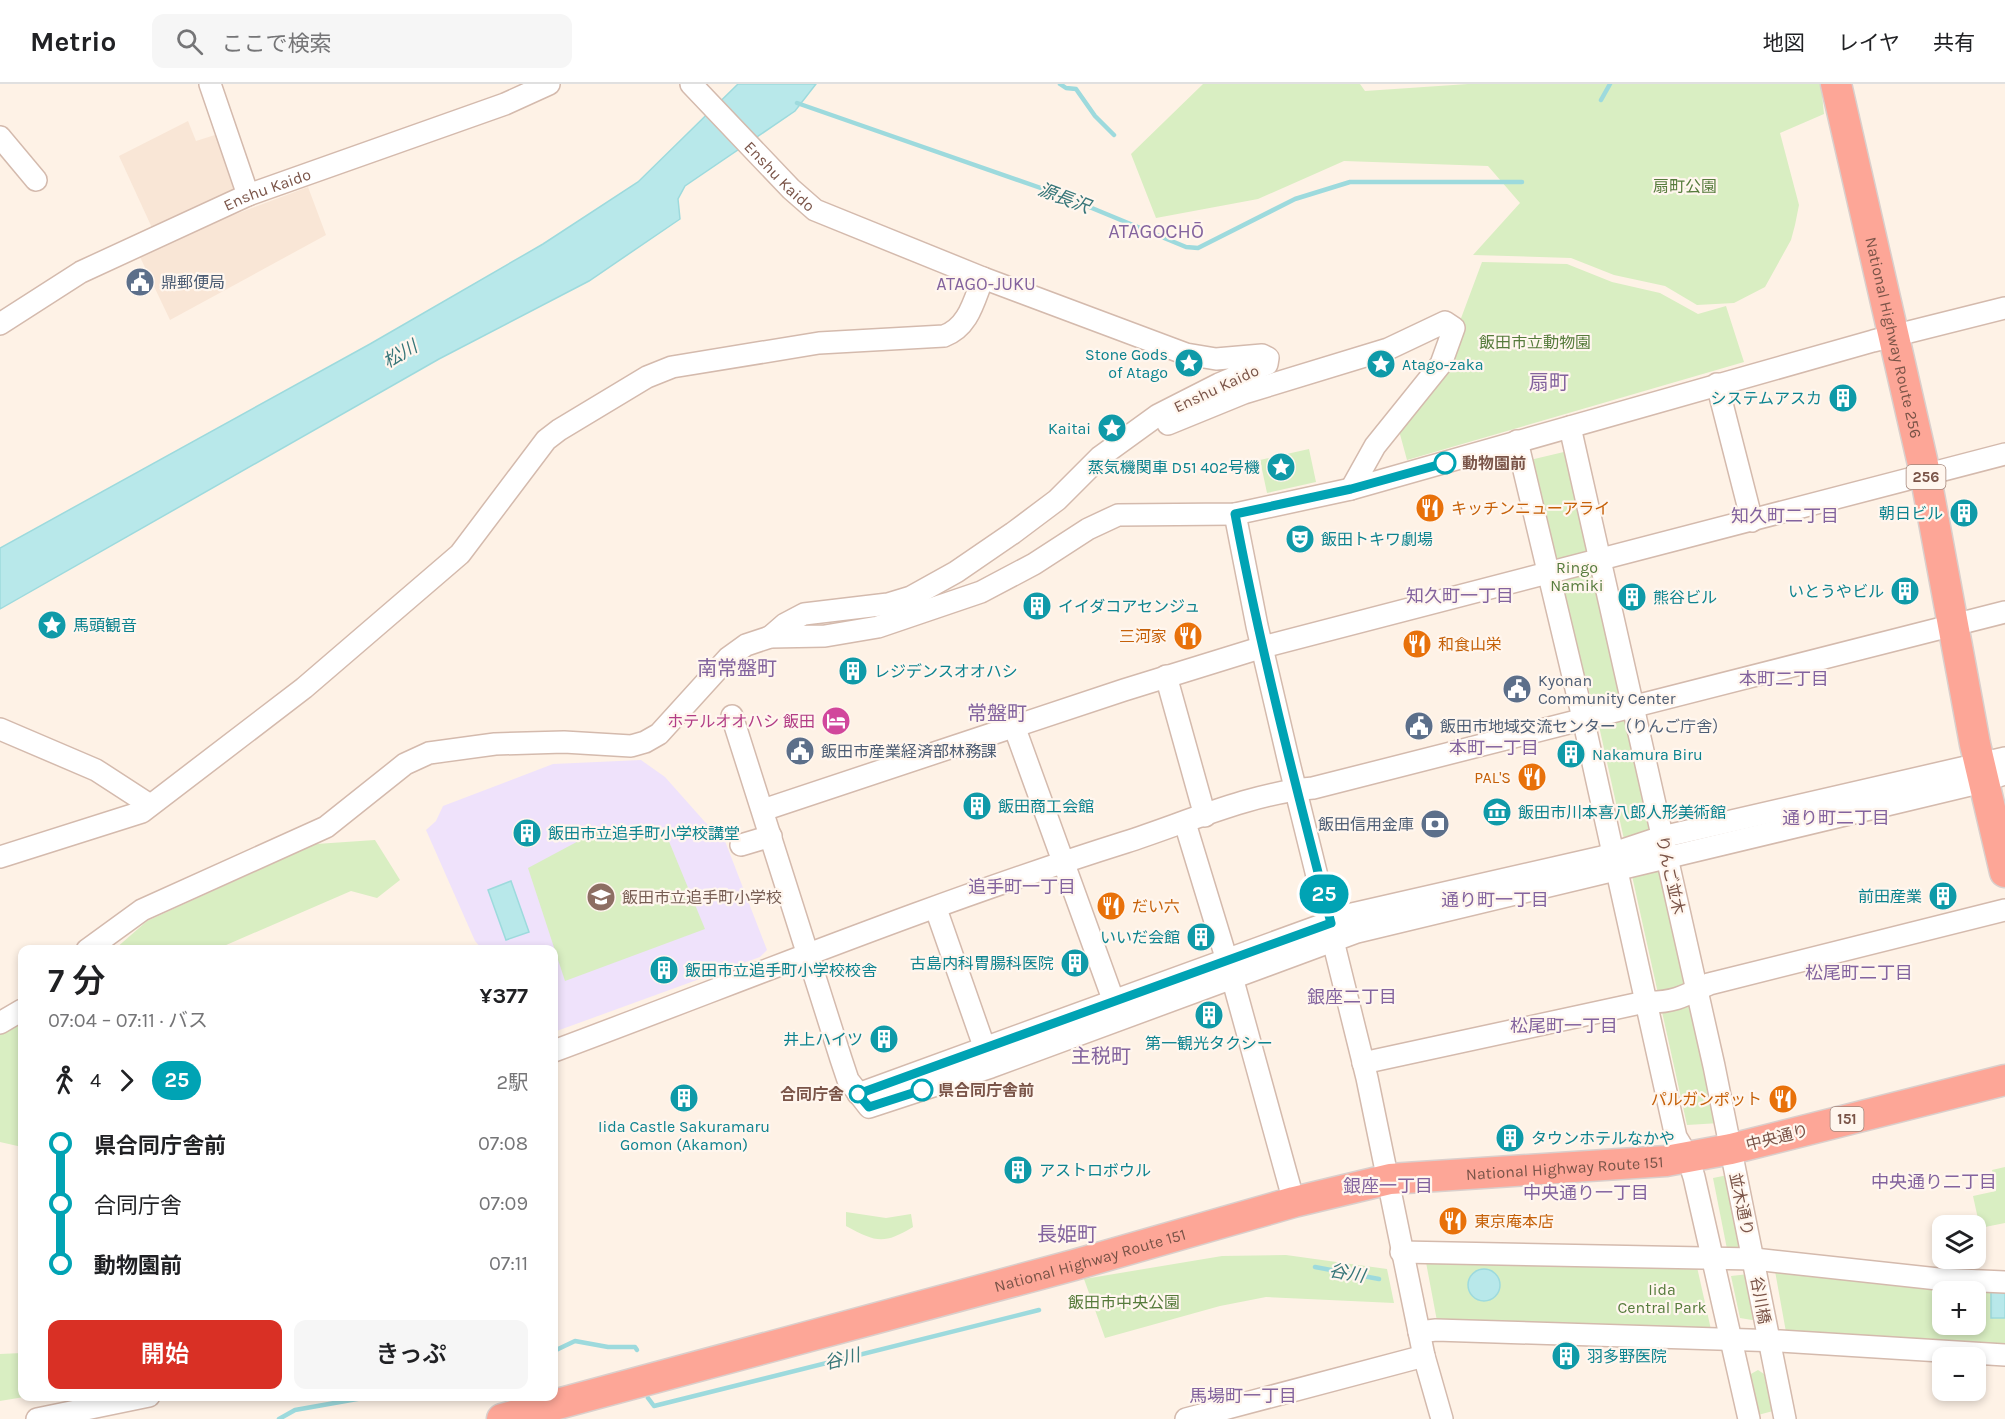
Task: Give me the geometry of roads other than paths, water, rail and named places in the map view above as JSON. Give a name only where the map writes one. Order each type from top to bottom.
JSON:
[{"type":"highway","name":"National Highway Route 256","points":[[1836,84],[1895,335],[1954,623],[1994,769],[2005,872]]},
{"type":"highway","name":"中央通り","points":[[1688,1155],[1731,1149],[2005,1080]]},
{"type":"highway","name":"National Highway Route 151","points":[[502,1419],[1053,1271],[1294,1202],[1390,1179],[1666,1161],[1688,1155]]},
{"type":"street","points":[[210,84],[248,195]]},
{"type":"street","name":"Enshu Kaido","points":[[0,324],[81,272],[248,195],[505,104],[549,84]]},
{"type":"street","name":"Enshu Kaido","points":[[691,84],[785,183],[815,210],[983,278],[1186,354],[1216,359],[1262,355],[1268,358],[1267,364],[1260,368],[1219,384],[1141,427]]},
{"type":"street","points":[[0,136],[36,180]]},
{"type":"street","points":[[0,857],[142,812],[304,688],[460,554],[546,440],[647,377],[672,367],[819,343],[944,336],[952,333],[966,319],[983,278]]},
{"type":"street","points":[[94,945],[142,910],[326,826],[405,764],[429,753],[495,744],[564,742],[631,746],[645,742],[660,734],[728,658],[746,645],[770,638],[825,636],[878,627],[981,592],[1034,564],[1088,529],[1118,515],[1235,514],[1351,489],[1717,384],[1895,335],[2005,308]]},
{"type":"street","name":"Enshu Kaido","points":[[1141,427],[1158,428],[1244,393],[1388,349],[1445,322],[1454,328],[1441,364],[1375,446],[1351,489]]},
{"type":"street","points":[[1717,384],[1752,521]]},
{"type":"street","points":[[770,638],[785,624],[804,614],[888,604],[911,597],[929,587],[1022,527],[1057,500],[1100,457],[1141,427]]},
{"type":"street","name":"りんご並木","points":[[1570,427],[1731,1149]]},
{"type":"street","points":[[1517,441],[1583,718],[1676,1137],[1688,1155],[1749,1419]]},
{"type":"street","points":[[763,810],[1166,676],[1263,647],[2005,454]]},
{"type":"street","points":[[1235,514],[1296,789],[1333,931],[1390,1179],[1402,1257],[1424,1356],[1442,1419]]},
{"type":"street","points":[[558,1048],[808,952],[936,909],[1064,861],[1205,816],[1296,789],[1313,788],[1954,623],[2005,612]]},
{"type":"street","points":[[1166,676],[1205,816]]},
{"type":"street","points":[[732,716],[848,1080],[864,1101]]},
{"type":"street","points":[[1014,726],[1117,1010]]},
{"type":"street","points":[[0,729],[96,771],[150,805]]},
{"type":"street","points":[[864,1101],[1333,931],[1352,914],[1615,862],[1664,847],[1994,769]]},
{"type":"street","points":[[1185,824],[1229,969],[1294,1202]]},
{"type":"street","points":[[741,845],[771,836]]},
{"type":"street","points":[[936,909],[985,1049]]},
{"type":"street","points":[[1363,1063],[1645,1002],[1661,1003],[1688,997],[1708,984],[2005,909]]},
{"type":"street","points":[[864,1101],[985,1049],[1117,1010]]},
{"type":"street","points":[[0,1023],[18,1012]]},
{"type":"street","name":"並木通り","points":[[1731,1149],[1754,1259]]},
{"type":"street","points":[[1402,1257],[1754,1259],[1938,1279],[2005,1282]]},
{"type":"street","name":"谷川橋","points":[[1754,1259],[1769,1342]]},
{"type":"street","points":[[1419,1332],[1436,1330],[1522,1331],[2005,1355]]},
{"type":"street","points":[[1769,1342],[1785,1419]]},
{"type":"street","points":[[1186,1419],[1424,1356]]},
{"type":"street","points":[[37,1419],[125,1401]]},
{"type":"water","name":"松川","points":[[738,84],[816,84],[795,111],[685,186],[678,199],[680,219],[589,281],[439,359],[0,609],[0,548],[370,344],[543,244],[638,182]]},
{"type":"water","points":[[511,881],[529,932],[506,940],[488,890]]},
{"type":"water","points":[[1484,1269],[1495,1274],[1500,1285],[1495,1296],[1484,1301],[1473,1296],[1468,1285],[1473,1274]]},
{"type":"water","points":[[1991,1287],[2005,1288],[2005,1318],[1991,1318]]},
{"type":"waterway","points":[[1060,84],[1066,88],[1076,89],[1095,116],[1114,135]]},
{"type":"waterway","name":"源長沢","points":[[1601,100],[1610,84]]},
{"type":"waterway","name":"源長沢","points":[[797,103],[1058,194],[1186,247],[1198,248],[1295,199],[1350,182],[1522,182]]},
{"type":"waterway","name":"谷川","points":[[1315,1267],[1379,1279]]},
{"type":"waterway","name":"谷川","points":[[648,1398],[654,1406],[1039,1310]]},
{"type":"waterway","name":"谷川","points":[[558,1349],[575,1341],[608,1347],[635,1347],[637,1350]]},
{"type":"waterway","name":"谷川","points":[[279,1419],[295,1410],[346,1401]]},
{"type":"place","name":"鼎郵便局","points":[[140,282]]},
{"type":"place","name":"Stone Gods of Atago","points":[[1189,363]]},
{"type":"place","name":"Atago-zaka","points":[[1381,364]]},
{"type":"place","name":"システムアスカ","points":[[1843,398]]},
{"type":"place","name":"Kaitai","points":[[1112,428]]},
{"type":"place","name":"動物園前","points":[[1445,463]]},
{"type":"place","name":"蒸気機関車 D51 402号機","points":[[1281,467]]},
{"type":"place","name":"キッチンニューアライ","points":[[1430,508]]},
{"type":"place","name":"朝日ビル","points":[[1964,513]]},
{"type":"place","name":"飯田トキワ劇場","points":[[1300,539]]},
{"type":"place","name":"いとうやビル","points":[[1905,591]]},
{"type":"place","name":"熊谷ビル","points":[[1632,597]]},
{"type":"place","name":"イイダコアセンジュ","points":[[1037,606]]},
{"type":"place","name":"馬頭観音","points":[[52,625]]},
{"type":"place","name":"三河家","points":[[1188,636]]},
{"type":"place","name":"和食山栄","points":[[1417,644]]},
{"type":"place","name":"レジデンスオオハシ","points":[[853,671]]},
{"type":"place","name":"Kyonan Community Center","points":[[1517,689]]},
{"type":"place","name":"ホテルオオハシ 飯田","points":[[836,721]]},
{"type":"place","name":"飯田市地域交流センター（りんご庁舎）","points":[[1419,726]]},
{"type":"place","name":"飯田市産業経済部林務課","points":[[800,751]]},
{"type":"place","name":"Nakamura Biru","points":[[1571,754]]},
{"type":"place","name":"PAL'S","points":[[1532,777]]},
{"type":"place","name":"飯田商工会館","points":[[977,806]]},
{"type":"place","name":"飯田市川本喜八郎人形美術館","points":[[1497,812]]},
{"type":"place","name":"飯田信用金庫","points":[[1435,824]]},
{"type":"place","name":"飯田市立追手町小学校講堂","points":[[527,833]]},
{"type":"place","name":"前田産業","points":[[1943,896]]},
{"type":"place","name":"飯田市立追手町小学校","points":[[601,897]]},
{"type":"place","name":"だい六","points":[[1111,906]]},
{"type":"place","name":"いいだ会館","points":[[1201,937]]},
{"type":"place","name":"古島内科胃腸科医院","points":[[1075,963]]},
{"type":"place","name":"飯田市立追手町小学校校舎","points":[[664,970]]},
{"type":"place","name":"第一観光タクシー","points":[[1209,1015]]},
{"type":"place","name":"井上ハイツ","points":[[884,1039]]},
{"type":"place","name":"県合同庁舎前","points":[[922,1090]]},
{"type":"place","name":"合同庁舎","points":[[858,1094]]},
{"type":"place","name":"Iida Castle Sakuramaru Gomon (Akamon)","points":[[684,1098]]},
{"type":"place","name":"パルガンポット","points":[[1783,1099]]},
{"type":"place","name":"タウンホテルなかや","points":[[1510,1138]]},
{"type":"place","name":"アストロボウル","points":[[1018,1170]]},
{"type":"place","name":"東京庵本店","points":[[1453,1221]]},
{"type":"place","name":"羽多野医院","points":[[1566,1356]]},
{"type":"district","name":"ATAGOCHŌ","points":[[1156,231]]},
{"type":"district","name":"ATAGO-JUKU","points":[[986,284]]},
{"type":"district","name":"扇町","points":[[1549,382]]},
{"type":"district","name":"知久町二丁目","points":[[1785,516]]},
{"type":"district","name":"知久町一丁目","points":[[1460,596]]},
{"type":"district","name":"南常盤町","points":[[737,668]]},
{"type":"district","name":"本町二丁目","points":[[1784,679]]},
{"type":"district","name":"常盤町","points":[[997,713]]},
{"type":"district","name":"本町一丁目","points":[[1494,748]]},
{"type":"district","name":"通り町二丁目","points":[[1836,818]]},
{"type":"district","name":"追手町一丁目","points":[[1022,887]]},
{"type":"district","name":"通り町一丁目","points":[[1495,900]]},
{"type":"district","name":"松尾町二丁目","points":[[1859,973]]},
{"type":"district","name":"銀座二丁目","points":[[1352,997]]},
{"type":"district","name":"松尾町一丁目","points":[[1564,1026]]},
{"type":"district","name":"主税町","points":[[1101,1056]]},
{"type":"district","name":"中央通り二丁目","points":[[1934,1182]]},
{"type":"district","name":"銀座一丁目","points":[[1388,1186]]},
{"type":"district","name":"中央通り一丁目","points":[[1586,1193]]},
{"type":"district","name":"長姫町","points":[[1067,1234]]},
{"type":"district","name":"馬場町一丁目","points":[[1243,1396]]},
{"type":"park label","name":"扇町公園","points":[[1685,186]]},
{"type":"park label","name":"飯田市立動物園","points":[[1535,342]]},
{"type":"park label","name":"Ringo Namiki","points":[[1577,576]]},
{"type":"park label","name":"Iida Central Park","points":[[1662,1298]]},
{"type":"park label","name":"飯田市中央公園","points":[[1124,1302]]}]
